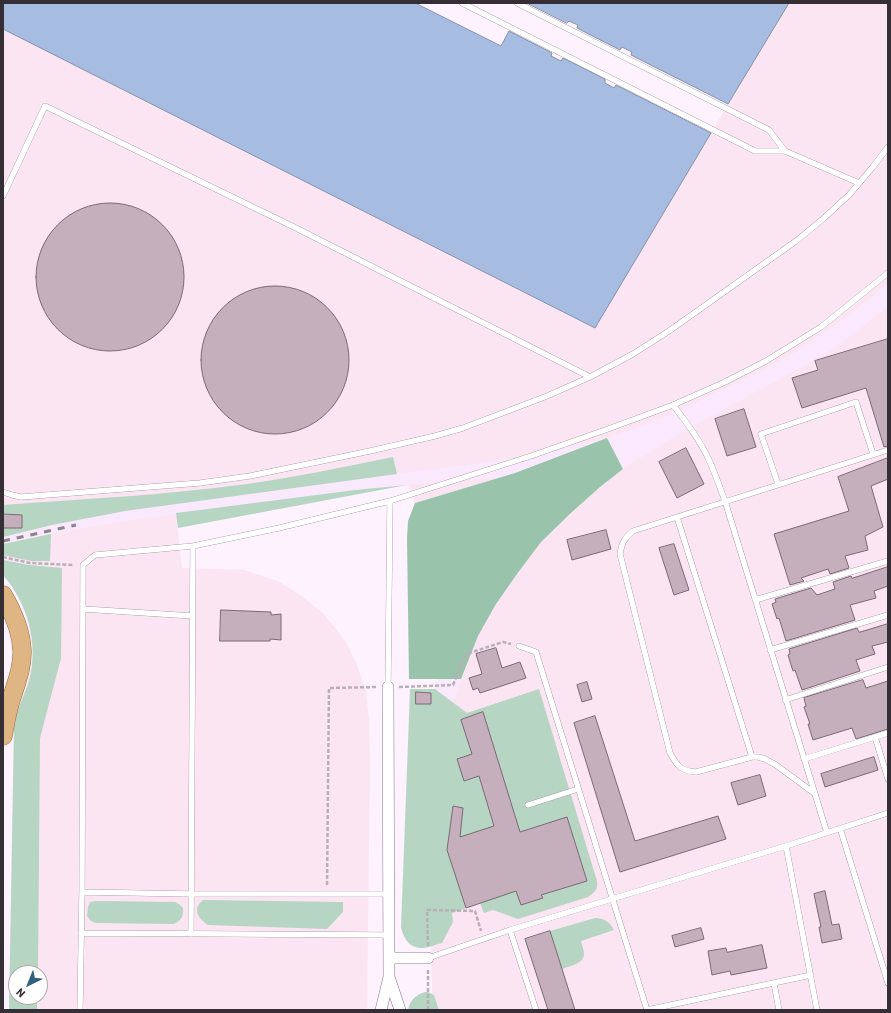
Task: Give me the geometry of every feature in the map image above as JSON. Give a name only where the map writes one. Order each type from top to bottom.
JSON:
[{"type":"main road","points":[[3,595],[18,626],[22,650],[21,668],[3,736]]},
{"type":"street","points":[[381,1010],[389,977],[388,687]]},
{"type":"street","points":[[389,958],[428,958]]},
{"type":"street","points":[[389,977],[400,1010]]},
{"type":"lane","points":[[462,3],[755,150],[785,151],[860,182]]},
{"type":"lane","points":[[517,3],[769,130],[785,151]]},
{"type":"lane","points":[[3,196],[45,106],[296,228],[590,377]]},
{"type":"lane","points":[[3,492],[12,496],[21,497],[200,483],[258,474],[435,436],[463,428],[547,396],[590,377],[670,331],[796,241],[824,218],[849,194],[888,147]]},
{"type":"lane","points":[[80,1010],[82,892],[83,565],[95,555],[193,546],[279,528],[390,501],[531,456],[673,405],[725,382],[766,361],[821,327],[888,273]]},
{"type":"lane","points":[[778,484],[761,434],[856,402],[873,454]]},
{"type":"lane","points":[[673,405],[682,416],[709,460],[724,501],[827,833]]},
{"type":"lane","points":[[814,793],[776,765],[758,757],[752,757],[696,772],[687,771],[674,761],[670,753],[620,554],[622,544],[626,536],[633,530],[888,450]]},
{"type":"lane","points":[[388,687],[390,501]]},
{"type":"lane","points":[[677,516],[752,757]]},
{"type":"lane","points":[[191,934],[193,546]]},
{"type":"lane","points":[[755,600],[888,561]]},
{"type":"lane","points":[[83,609],[193,616]]},
{"type":"lane","points":[[770,650],[888,615]]},
{"type":"lane","points":[[519,646],[536,652],[647,1010],[811,975]]},
{"type":"lane","points":[[785,700],[888,667]]},
{"type":"lane","points":[[804,759],[888,733]]},
{"type":"lane","points":[[875,737],[888,779]]},
{"type":"lane","points":[[528,805],[578,789]]},
{"type":"lane","points":[[428,958],[510,930],[786,846],[888,813]]},
{"type":"lane","points":[[840,828],[888,983]]},
{"type":"lane","points":[[786,846],[817,1010]]},
{"type":"lane","points":[[82,892],[191,894],[388,894]]},
{"type":"lane","points":[[510,930],[536,1010]]},
{"type":"lane","points":[[81,933],[388,935]]},
{"type":"lane","points":[[774,983],[779,1010]]},
{"type":"path","points":[[3,557],[30,563],[83,565]]},
{"type":"path","points":[[428,1010],[427,910],[475,911],[484,939]]},
{"type":"shaded area","points":[[789,3],[888,3],[888,1010],[431,1010],[431,921],[445,741],[453,703],[461,679],[478,636],[496,604],[541,542],[600,487],[623,469],[515,473],[415,503],[403,473],[125,511],[52,525],[3,537],[3,29],[594,328]]},
{"type":"shaded area","points":[[888,282],[888,307],[843,342],[811,362],[677,435],[623,469],[600,487],[541,542],[496,604],[478,636],[453,703],[445,741],[435,689],[455,632],[616,456],[614,451],[517,476],[355,490],[176,513],[75,529],[3,544],[3,537],[52,525],[125,511],[339,481],[498,461],[607,438],[665,417],[773,365],[841,321]]},
{"type":"shaded area","points":[[176,513],[182,568],[244,570],[278,581],[300,595],[323,613],[344,639],[357,665],[366,692],[369,719],[370,763],[367,1010],[9,1010],[9,1005],[48,1005],[48,965],[10,965],[14,728],[32,666],[33,652],[28,619],[20,599],[3,575],[3,544],[75,529]]},
{"type":"green space","points":[[607,438],[623,469],[600,487],[541,542],[496,604],[478,636],[461,679],[409,679],[407,538],[408,521],[415,503],[515,473]]},
{"type":"green space","points":[[393,457],[397,474],[125,511],[52,525],[3,537],[3,505],[217,488],[320,472]]},
{"type":"green space","points":[[407,485],[178,528],[176,513],[355,490]]},
{"type":"green space","points":[[51,534],[50,561],[31,561],[3,555],[3,544]]},
{"type":"green space","points":[[3,560],[29,565],[62,568],[61,658],[40,738],[38,965],[10,965],[14,728],[17,712],[29,681],[33,653],[32,639],[25,612],[12,586],[3,575]]},
{"type":"green space","points":[[410,689],[435,689],[467,713],[539,689],[597,881],[596,890],[592,894],[588,897],[518,919],[493,910],[484,913],[480,903],[452,913],[453,922],[442,943],[418,948],[411,945],[405,939],[401,927]]},
{"type":"green space","points":[[203,900],[343,902],[343,912],[327,929],[208,925],[201,919],[197,910]]},
{"type":"green space","points":[[90,902],[175,902],[183,908],[183,914],[182,918],[174,924],[96,923],[91,921],[87,916]]},
{"type":"green space","points":[[595,918],[606,921],[614,930],[581,941],[584,955],[581,961],[562,969],[550,931]]},
{"type":"green space","points":[[425,992],[434,995],[439,1010],[408,1010],[410,1003],[414,998]]},
{"type":"green space","points":[[9,1005],[37,1005],[37,1010],[9,1010]]},
{"type":"water","points":[[3,3],[415,3],[501,46],[509,31],[552,53],[551,56],[561,61],[563,58],[605,79],[605,83],[614,88],[616,85],[711,133],[595,328],[3,29]]},
{"type":"water","points":[[527,3],[789,3],[728,104],[631,55],[632,52],[622,47],[620,50],[577,28],[578,25],[569,21],[567,23]]},
{"type":"building","points":[[103,203],[117,203],[132,206],[145,211],[163,224],[176,242],[179,249],[183,262],[183,292],[179,305],[176,312],[163,330],[145,343],[138,346],[125,350],[103,351],[88,348],[75,343],[63,335],[52,324],[44,312],[39,299],[36,284],[36,270],[39,255],[44,242],[52,230],[63,219],[75,211],[88,206]]},
{"type":"building","points":[[268,286],[282,286],[297,289],[310,294],[328,307],[341,325],[344,332],[348,345],[348,375],[344,388],[341,395],[328,413],[310,426],[303,429],[290,433],[268,434],[253,431],[240,426],[228,418],[217,407],[209,395],[204,382],[201,367],[201,353],[204,338],[209,325],[217,313],[228,302],[240,294],[253,289]]},
{"type":"building","points":[[888,339],[888,446],[884,447],[866,388],[802,408],[792,378],[818,370],[815,361]]},
{"type":"building","points":[[744,409],[756,447],[727,456],[715,419]]},
{"type":"building","points":[[686,448],[704,484],[677,498],[659,462]]},
{"type":"building","points":[[888,458],[888,479],[871,486],[883,527],[865,536],[868,550],[845,556],[849,568],[830,574],[828,569],[801,578],[804,581],[790,585],[774,534],[849,511],[838,477]]},
{"type":"building","points":[[3,514],[22,515],[22,528],[3,528]]},
{"type":"building","points":[[606,530],[611,549],[572,560],[567,540]]},
{"type":"building","points":[[674,544],[689,590],[674,595],[659,548]]},
{"type":"building","points":[[888,567],[888,586],[874,591],[876,598],[850,605],[855,620],[786,641],[779,618],[777,619],[772,604],[776,602],[775,599],[811,588],[817,595],[835,589],[833,582]]},
{"type":"building","points":[[221,610],[271,612],[271,615],[281,614],[281,640],[220,641]]},
{"type":"building","points":[[888,624],[888,642],[872,646],[875,654],[856,660],[860,671],[802,690],[795,670],[793,671],[788,655],[790,654],[789,649],[857,628],[859,632]]},
{"type":"building","points":[[496,648],[502,668],[520,662],[526,678],[480,693],[478,688],[473,690],[469,678],[482,674],[476,654]]},
{"type":"building","points":[[863,680],[866,688],[888,681],[888,729],[856,739],[852,728],[813,740],[808,724],[810,724],[804,707],[806,706],[804,698]]},
{"type":"building","points":[[587,682],[592,699],[582,702],[577,685]]},
{"type":"building","points":[[416,692],[431,693],[431,704],[416,704]]},
{"type":"building","points":[[483,712],[520,832],[567,817],[587,881],[541,895],[543,898],[521,905],[516,891],[466,908],[447,850],[453,806],[463,808],[460,837],[494,826],[479,776],[464,781],[457,759],[472,754],[461,720]]},
{"type":"building","points":[[595,716],[635,841],[718,816],[726,839],[620,872],[574,723]]},
{"type":"building","points":[[874,757],[878,770],[825,787],[821,774]]},
{"type":"building","points":[[760,775],[766,796],[738,805],[731,783]]},
{"type":"building","points":[[825,891],[832,925],[839,924],[842,939],[822,943],[819,927],[821,927],[814,894]]},
{"type":"building","points":[[701,928],[704,939],[675,947],[672,936]]},
{"type":"building","points":[[550,931],[575,1010],[548,1010],[525,939]]},
{"type":"building","points":[[762,945],[767,968],[731,975],[730,971],[712,975],[708,951],[726,948],[727,952]]},
{"type":"railway","points":[[3,541],[76,525]]}]
